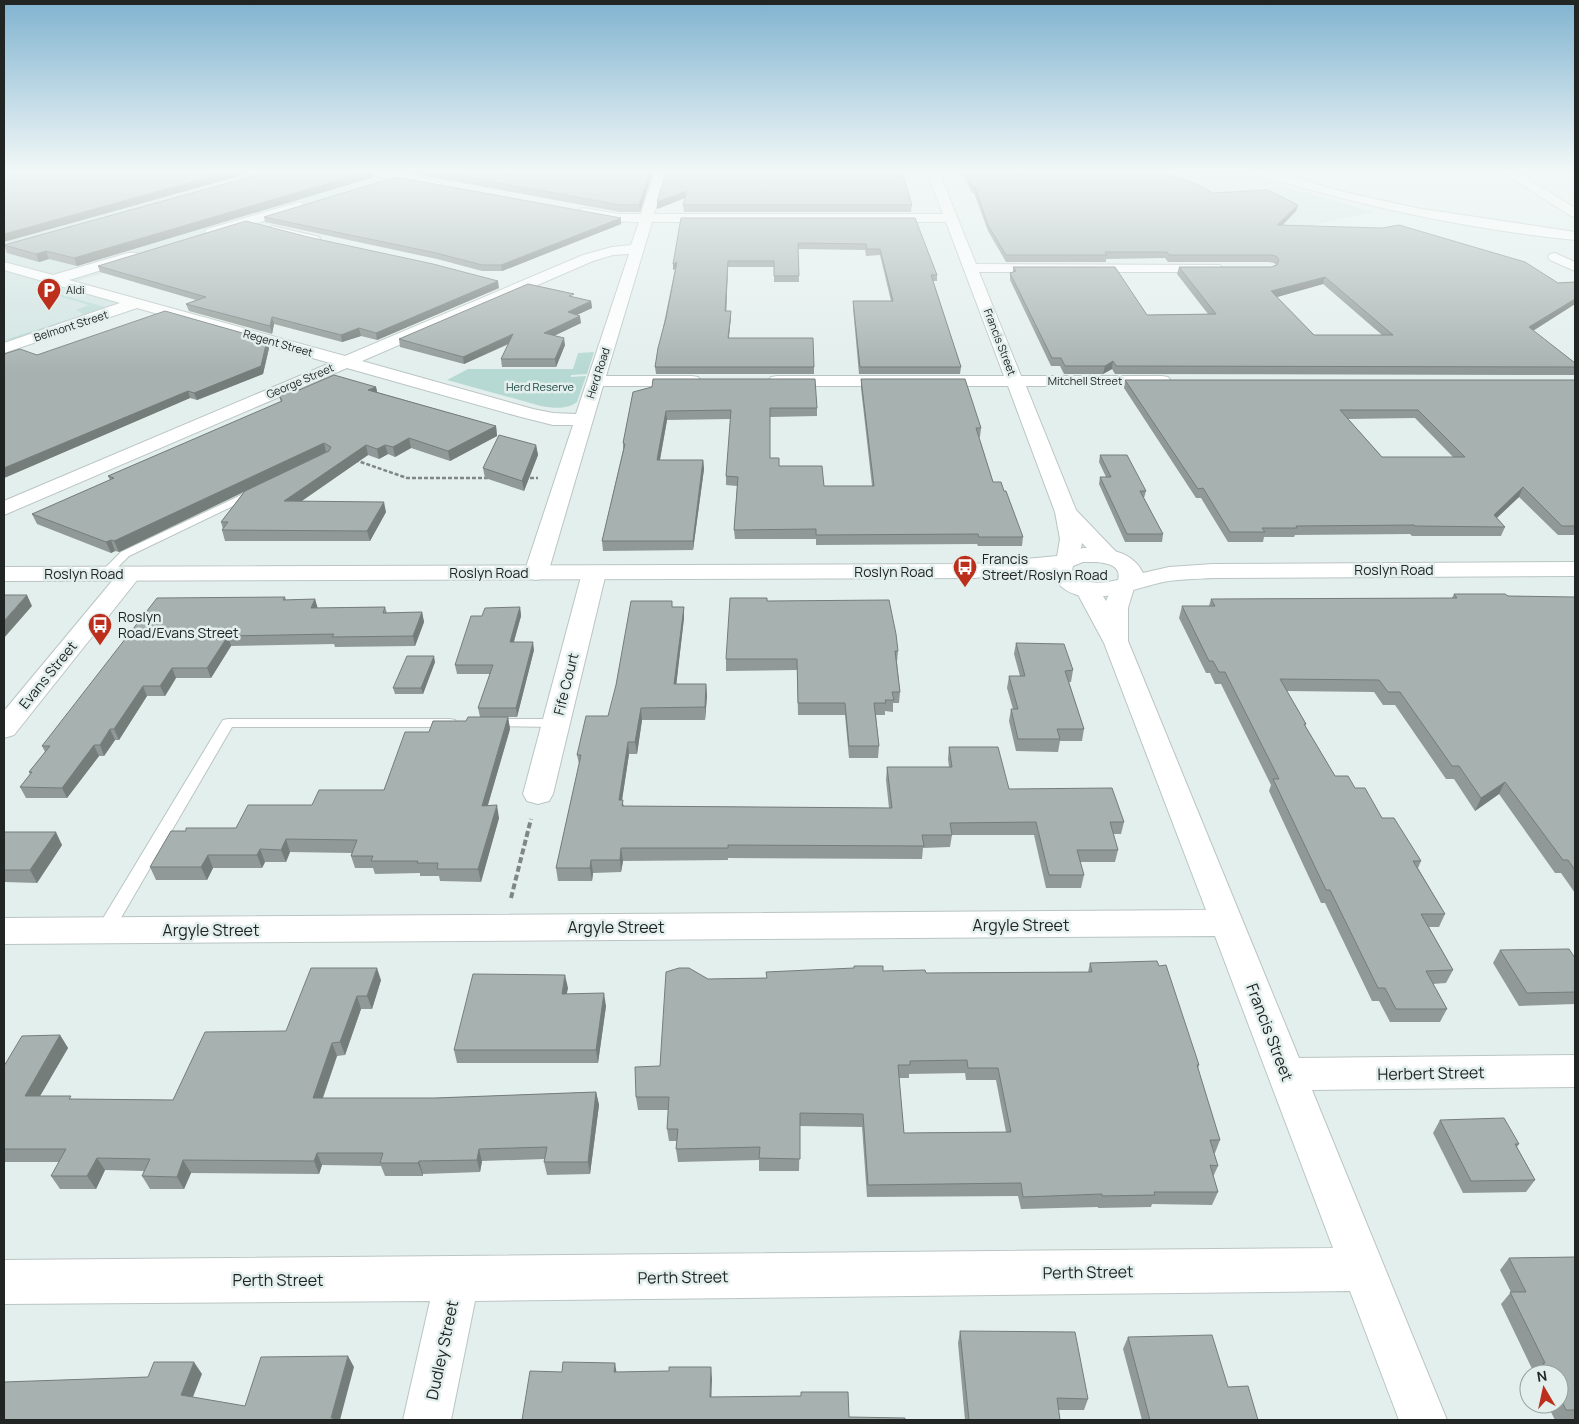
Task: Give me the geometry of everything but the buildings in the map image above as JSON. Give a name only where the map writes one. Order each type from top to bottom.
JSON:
[{"type":"main road","name":"Herd Road","points":[[536,573],[640,238]]},
{"type":"main road","name":"Francis Street","points":[[959,238],[1066,512],[1071,539],[1071,572],[1117,643],[1423,1420]]},
{"type":"main road","points":[[316,239],[332,243]]},
{"type":"main road","points":[[53,280],[150,251]]},
{"type":"main road","name":"George Street","points":[[4,509],[597,255],[636,252]]},
{"type":"main road","points":[[1555,257],[1575,267]]},
{"type":"main road","name":"Regent Street","points":[[4,266],[545,417],[582,420]]},
{"type":"main road","points":[[971,268],[1229,268]]},
{"type":"main road","points":[[493,281],[520,288]]},
{"type":"main road","name":"Belmont Street","points":[[4,348],[137,303]]},
{"type":"main road","points":[[596,381],[712,381]]},
{"type":"main road","name":"Mitchell Street","points":[[761,381],[1182,381]]},
{"type":"main road","name":"Francis Street","points":[[1066,512],[1089,538],[1115,559]]},
{"type":"main road","name":"Roslyn Road","points":[[1071,572],[1089,554],[1213,571]]},
{"type":"main road","points":[[1115,559],[1132,571],[1133,578],[1126,586]]},
{"type":"main road","name":"Roslyn Road","points":[[4,574],[1071,572],[1112,590],[1165,575],[1213,571],[1575,569]]},
{"type":"main road","name":"Fife Court","points":[[538,794],[594,573]]},
{"type":"main road","name":"Evans Street","points":[[4,729],[130,574]]},
{"type":"main road","name":"Francis Street","points":[[1117,643],[1116,608],[1126,586]]},
{"type":"main road","name":"Argyle Street","points":[[4,931],[1228,923]]},
{"type":"main road","name":"Herbert Street","points":[[1287,1074],[1575,1071]]},
{"type":"main road","name":"Perth Street","points":[[4,1282],[1363,1269]]},
{"type":"main road","name":"Dudley Street","points":[[427,1420],[457,1279]]},
{"type":"lane","points":[[105,574],[125,554],[266,486]]},
{"type":"lane","points":[[105,930],[228,723],[556,723]]},
{"type":"path","points":[[355,460],[407,478],[497,478]]},
{"type":"path","points":[[517,478],[565,478]]},
{"type":"path","points":[[511,898],[538,794]]},
{"type":"shaded area","points":[[4,238],[219,238],[71,283],[137,303],[4,348]]},
{"type":"shaded area","points":[[1202,238],[1254,238],[1211,248]]},
{"type":"green space","points":[[52,292],[108,308],[5,340],[82,315],[82,313],[76,310],[89,305],[52,294],[37,297]]},
{"type":"green space","name":"Herd Reserve","points":[[594,352],[587,374],[571,375],[571,377],[586,376],[577,402],[564,407],[541,406],[447,380],[468,369],[573,369],[578,353]]},
{"type":"place","name":"Aldi","points":[[49,311]]},
{"type":"place","name":"Francis Street/Roslyn Road","points":[[965,588]]},
{"type":"place","name":"Roslyn Road/Evans Street","points":[[100,646]]}]
